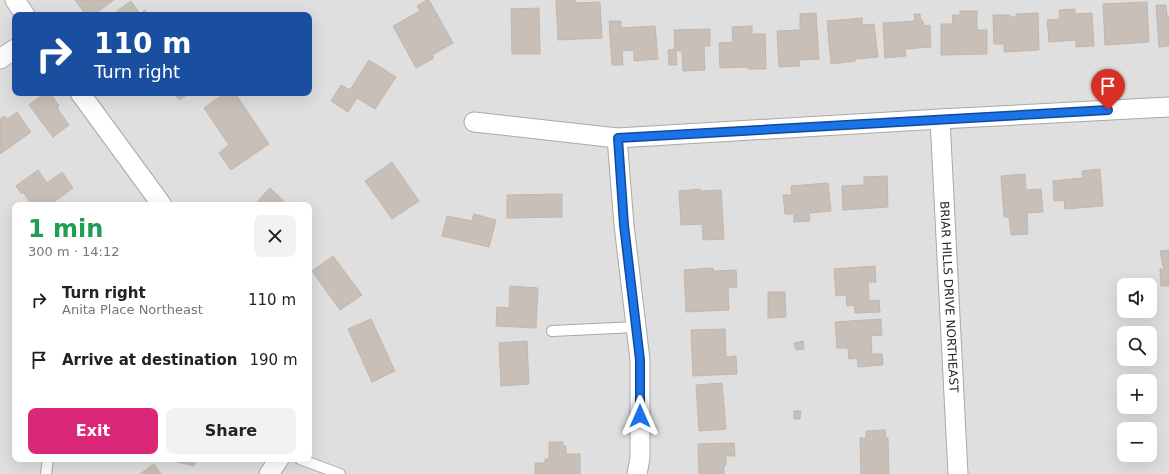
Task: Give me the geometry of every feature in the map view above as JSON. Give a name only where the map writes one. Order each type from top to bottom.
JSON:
[{"type":"street","points":[[15,0],[23,12]]},
{"type":"street","points":[[0,59],[12,51]]},
{"type":"street","points":[[82,96],[160,202]]},
{"type":"street","points":[[474,122],[618,138],[1169,107]]},
{"type":"street","name":"BRIAR HILLS DRIVE NORTHEAST","points":[[940,119],[958,474]]},
{"type":"street","points":[[618,138],[624,225],[640,360],[640,458],[637,474]]},
{"type":"street","points":[[269,474],[277,462]]},
{"type":"lane","points":[[552,331],[636,327]]},
{"type":"lane","points":[[46,474],[48,462]]},
{"type":"lane","points":[[308,462],[340,474]]},
{"type":"shaded area","points":[[0,0],[1169,0],[1169,474],[0,474]]},
{"type":"building","points":[[75,0],[114,0],[97,12],[84,12]]},
{"type":"building","points":[[429,0],[453,43],[432,55],[434,58],[416,68],[393,26],[420,11],[417,6]]},
{"type":"building","points":[[556,0],[575,0],[575,3],[600,2],[602,38],[558,40]]},
{"type":"building","points":[[131,1],[139,12],[118,12],[117,11]]},
{"type":"building","points":[[1147,2],[1149,42],[1105,45],[1103,4]]},
{"type":"building","points":[[1156,5],[1166,5],[1167,16],[1169,16],[1169,46],[1159,47]]},
{"type":"building","points":[[539,8],[540,54],[512,54],[511,9]]},
{"type":"building","points":[[1075,9],[1075,14],[1092,13],[1094,46],[1076,47],[1076,40],[1049,42],[1047,20],[1060,19],[1059,10]]},
{"type":"building","points":[[960,11],[977,11],[977,30],[987,30],[987,54],[941,55],[941,24],[953,24],[952,15],[960,15]]},
{"type":"building","points":[[816,13],[819,59],[799,60],[800,66],[779,67],[777,31],[800,30],[800,14]]},
{"type":"building","points":[[1038,13],[1039,50],[1004,52],[1004,44],[994,44],[993,15],[1010,15],[1010,17],[1016,17],[1016,14]]},
{"type":"building","points":[[914,14],[920,14],[921,21],[923,21],[924,26],[930,25],[931,47],[905,49],[906,56],[885,58],[883,23],[915,21]]},
{"type":"building","points":[[862,18],[862,25],[874,24],[878,57],[855,59],[855,61],[831,64],[827,21]]},
{"type":"building","points":[[609,21],[621,21],[621,28],[655,26],[658,59],[634,61],[634,50],[622,51],[623,65],[612,65]]},
{"type":"building","points":[[752,26],[752,34],[765,34],[766,69],[748,69],[748,67],[720,68],[719,43],[733,42],[732,27]]},
{"type":"building","points":[[710,29],[710,46],[704,46],[705,70],[683,71],[682,51],[676,51],[677,65],[669,65],[668,50],[675,49],[674,30]]},
{"type":"building","points":[[369,60],[396,77],[375,109],[357,98],[348,112],[331,101],[341,85],[350,90]]},
{"type":"building","points":[[41,96],[52,96],[59,106],[57,108],[69,125],[53,137],[29,105]]},
{"type":"building","points":[[176,96],[185,96],[179,100]]},
{"type":"building","points":[[221,96],[237,96],[269,144],[231,170],[219,153],[229,145],[204,108]]},
{"type":"building","points":[[17,112],[31,132],[0,154],[0,119],[5,116],[7,119]]},
{"type":"building","points":[[392,162],[419,201],[392,219],[365,181]]},
{"type":"building","points":[[1100,169],[1103,206],[1065,209],[1064,200],[1054,201],[1053,181],[1083,178],[1082,171]]},
{"type":"building","points":[[38,170],[47,183],[62,172],[73,188],[54,202],[30,202],[23,192],[22,194],[16,186]]},
{"type":"building","points":[[1025,174],[1026,190],[1041,189],[1043,212],[1027,213],[1028,234],[1011,235],[1009,217],[1004,217],[1001,176]]},
{"type":"building","points":[[887,176],[888,207],[843,210],[842,186],[864,185],[864,177]]},
{"type":"building","points":[[828,183],[831,211],[809,213],[810,221],[794,222],[794,214],[785,214],[783,195],[792,195],[791,186]]},
{"type":"building","points":[[270,188],[285,202],[257,202]]},
{"type":"building","points":[[700,189],[700,191],[721,190],[724,239],[703,240],[702,224],[681,225],[679,191]]},
{"type":"building","points":[[562,194],[562,217],[507,218],[507,195]]},
{"type":"building","points":[[474,214],[496,220],[489,247],[442,236],[447,216],[472,221]]},
{"type":"building","points":[[1169,250],[1169,286],[1161,286],[1160,268],[1164,271],[1160,251]]},
{"type":"building","points":[[333,256],[362,295],[340,310],[312,271]]},
{"type":"building","points":[[875,266],[876,282],[868,282],[869,301],[879,300],[880,312],[855,313],[854,305],[847,306],[846,295],[836,296],[834,269]]},
{"type":"building","points":[[713,268],[713,271],[736,270],[737,287],[728,288],[729,310],[686,312],[684,270]]},
{"type":"building","points":[[510,286],[538,288],[536,328],[496,326],[497,307],[509,308]]},
{"type":"building","points":[[768,292],[785,292],[786,317],[768,318]]},
{"type":"building","points":[[371,319],[395,371],[372,382],[348,329]]},
{"type":"building","points":[[881,319],[882,335],[871,336],[872,354],[882,354],[883,365],[858,367],[857,358],[849,359],[848,348],[837,348],[835,322]]},
{"type":"building","points":[[725,329],[726,357],[736,356],[737,374],[693,376],[691,330]]},
{"type":"building","points":[[527,341],[529,384],[501,386],[499,343]]},
{"type":"building","points":[[803,341],[804,349],[796,350],[794,343]]},
{"type":"building","points":[[722,383],[726,429],[699,431],[696,385]]},
{"type":"building","points":[[794,411],[801,411],[800,419],[794,419]]},
{"type":"building","points":[[885,430],[886,438],[888,438],[889,474],[861,474],[860,438],[866,438],[866,431]]},
{"type":"building","points":[[549,442],[563,442],[563,446],[566,446],[566,454],[580,454],[580,474],[535,474],[535,463],[545,463],[545,459],[549,459]]},
{"type":"building","points":[[734,443],[735,456],[726,456],[724,474],[699,474],[698,444]]},
{"type":"building","points":[[177,462],[195,462],[194,466]]},
{"type":"building","points":[[154,464],[161,474],[140,474]]},
{"type":"route","points":[[640,416],[640,360],[624,225],[618,138],[1108,110]]}]
